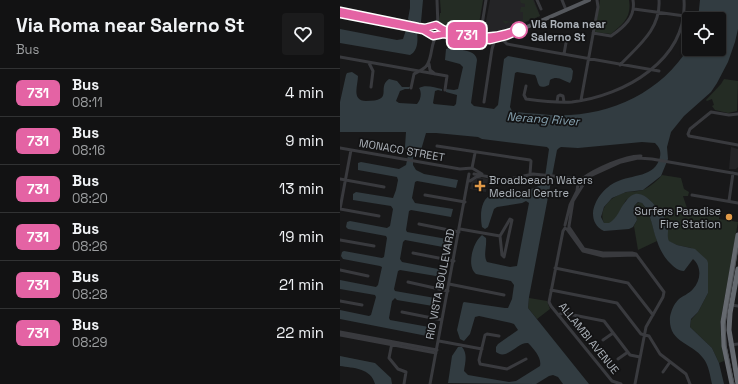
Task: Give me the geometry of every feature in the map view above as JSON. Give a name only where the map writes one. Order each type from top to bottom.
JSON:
[{"type":"highway","points":[[732,384],[724,346],[723,322],[738,235]]},
{"type":"highway","points":[[738,269],[729,322],[730,345],[737,373],[738,384]]},
{"type":"main road","points":[[413,27],[425,31],[433,36],[443,34],[487,39],[503,37],[589,0]]},
{"type":"main road","points":[[340,13],[413,27],[424,28],[436,25],[446,31],[487,39],[503,37]]},
{"type":"main road","points":[[430,34],[430,29],[432,26]]},
{"type":"main road","points":[[437,35],[439,31],[438,27]]},
{"type":"street","points":[[437,0],[438,27]]},
{"type":"street","points":[[484,102],[492,49],[487,39],[486,0]]},
{"type":"street","points":[[537,0],[540,9]]},
{"type":"street","points":[[562,0],[566,10]]},
{"type":"street","points":[[581,100],[598,3],[597,0]]},
{"type":"street","points":[[593,33],[611,36],[627,23],[634,9],[633,0]]},
{"type":"street","points":[[620,64],[652,32],[658,12],[659,0]]},
{"type":"street","points":[[684,0],[684,12]]},
{"type":"street","points":[[634,9],[682,16]]},
{"type":"street","points":[[432,26],[437,16]]},
{"type":"street","points":[[526,86],[524,95],[526,98],[557,102],[596,97],[623,88],[641,78],[669,51],[675,42],[682,22]]},
{"type":"street","points":[[430,34],[432,44]]},
{"type":"street","points":[[413,76],[418,71],[425,68],[429,60],[432,44],[437,35]]},
{"type":"street","points":[[503,37],[506,44],[659,71]]},
{"type":"street","points":[[564,54],[566,37]]},
{"type":"street","points":[[341,58],[447,76],[445,90]]},
{"type":"street","points":[[429,60],[430,68],[435,74]]},
{"type":"street","points":[[368,62],[372,67],[373,73],[371,87]]},
{"type":"street","points":[[373,73],[375,69],[381,65]]},
{"type":"street","points":[[410,70],[413,76],[411,88]]},
{"type":"street","points":[[557,102],[558,96],[560,95],[564,97],[564,102]]},
{"type":"street","points":[[738,114],[729,115],[711,112],[690,129],[688,135],[738,145]]},
{"type":"street","points":[[437,146],[475,153],[530,160],[530,172]]},
{"type":"street","name":"MONACO STREET","points":[[340,148],[460,169],[488,177]]},
{"type":"street","points":[[351,150],[340,209],[379,216]]},
{"type":"street","name":"RIO VISTA BOULEVARD","points":[[468,188],[475,153]]},
{"type":"street","points":[[581,182],[592,174],[626,158],[637,156],[738,173]]},
{"type":"street","name":"RIO VISTA BOULEVARD","points":[[430,384],[472,172]]},
{"type":"street","name":"MONACO STREET","points":[[472,172],[482,176],[507,179],[530,172],[558,176],[581,182]]},
{"type":"street","points":[[729,201],[733,173]]},
{"type":"street","points":[[470,181],[476,177],[482,176]]},
{"type":"street","points":[[340,179],[384,187]]},
{"type":"street","name":"ALLAMBI AVENUE","points":[[581,182],[573,201],[567,227],[563,231],[549,302],[612,381],[621,384]]},
{"type":"street","points":[[425,195],[465,202]]},
{"type":"street","points":[[692,195],[738,203]]},
{"type":"street","points":[[512,219],[511,227],[504,257],[500,236],[512,219]]},
{"type":"street","points":[[419,224],[500,236]]},
{"type":"street","points":[[506,226],[511,227]]},
{"type":"street","points":[[567,227],[584,249],[604,253],[634,253],[664,292],[663,297],[646,327],[635,384]]},
{"type":"street","points":[[340,240],[374,246]]},
{"type":"street","points":[[413,254],[454,261]]},
{"type":"street","points":[[555,268],[628,283],[653,315]]},
{"type":"street","points":[[340,270],[368,276]]},
{"type":"street","points":[[730,276],[737,277]]},
{"type":"street","points":[[408,282],[448,290]]},
{"type":"street","points":[[449,284],[504,295]]},
{"type":"street","points":[[551,290],[617,303],[641,334],[649,336],[660,354],[686,374],[690,384]]},
{"type":"street","points":[[340,301],[362,305]]},
{"type":"street","points":[[731,305],[738,306]]},
{"type":"street","points":[[402,312],[442,320]]},
{"type":"street","points":[[558,315],[563,313],[604,321],[630,355],[640,357]]},
{"type":"street","points":[[340,332],[354,336],[437,351]]},
{"type":"street","points":[[603,340],[613,333]]},
{"type":"street","points":[[499,336],[485,334],[479,362],[482,365],[509,369],[526,359]]},
{"type":"street","points":[[340,335],[354,336]]},
{"type":"street","points":[[439,340],[482,349]]},
{"type":"street","points":[[392,343],[389,358],[398,369],[406,372],[404,384]]},
{"type":"street","points":[[730,345],[738,344]]},
{"type":"street","points":[[618,359],[628,352]]},
{"type":"street","points":[[664,372],[670,362]]},
{"type":"shaded area","points":[[440,0],[483,0],[479,32],[477,34],[441,26],[439,20],[441,13]]},
{"type":"shaded area","points":[[490,0],[534,0],[540,16],[505,31],[485,34],[484,32]]},
{"type":"shaded area","points":[[520,0],[533,0],[540,16],[515,26],[509,22],[505,24],[502,20],[516,23],[517,21],[523,20],[523,12],[520,12],[521,7],[525,7],[525,4],[521,3]]},
{"type":"shaded area","points":[[600,0],[629,0],[630,6],[626,20],[611,34],[595,32]]},
{"type":"shaded area","points":[[724,79],[738,81],[737,111],[728,113],[715,110],[712,106],[714,105],[712,99],[706,100]]},
{"type":"shaded area","points":[[731,147],[738,149],[738,167],[736,169],[729,169]]},
{"type":"shaded area","points":[[662,175],[681,178],[684,189],[689,192],[688,196],[683,196],[687,208],[720,214],[719,219],[738,222],[720,324],[724,361],[719,363],[712,348],[690,327],[691,320],[698,312],[708,293],[708,269],[691,248],[677,245],[668,241],[668,225],[652,202],[644,196],[639,194],[626,200],[615,220],[609,224],[604,223],[602,217],[605,207],[612,199],[627,192],[643,190],[652,185]]},
{"type":"shaded area","points":[[479,177],[488,179],[486,192],[470,189],[472,181]]},
{"type":"shaded area","points":[[639,202],[642,203],[649,213],[657,241],[638,250],[634,226],[637,220],[634,206]]},
{"type":"shaded area","points":[[529,298],[547,301],[550,309],[537,319],[528,308]]},
{"type":"water","points":[[410,0],[423,0],[421,22],[416,24],[415,31],[417,32],[417,45],[415,51],[410,55],[340,43],[340,29],[397,40],[403,39],[406,30],[410,30],[412,23],[408,19]]},
{"type":"water","name":"Nerang River","points":[[700,0],[738,0],[738,29],[728,62],[711,92],[684,116],[671,132],[667,147],[668,159],[661,176],[643,190],[626,192],[612,198],[604,207],[601,217],[604,223],[609,223],[614,219],[631,196],[640,194],[653,203],[666,220],[668,224],[669,241],[677,245],[695,249],[707,260],[708,293],[698,312],[691,319],[690,327],[712,348],[719,363],[724,384],[712,384],[705,361],[692,348],[676,337],[670,326],[670,315],[675,304],[691,291],[698,282],[699,270],[696,262],[693,259],[684,271],[676,268],[668,261],[659,247],[650,217],[642,203],[638,202],[634,206],[637,220],[633,227],[629,229],[604,231],[597,226],[594,219],[593,213],[595,203],[608,187],[622,179],[642,174],[653,169],[660,157],[659,148],[655,143],[642,142],[578,148],[561,147],[557,150],[528,308],[589,384],[563,384],[558,377],[553,375],[536,384],[448,383],[452,356],[458,347],[462,347],[464,350],[466,359],[464,371],[468,375],[509,382],[516,381],[540,366],[539,357],[528,343],[520,345],[508,353],[500,354],[496,352],[496,347],[498,344],[518,330],[514,324],[479,316],[475,317],[470,334],[464,341],[460,339],[457,330],[464,302],[508,308],[512,299],[514,285],[511,281],[476,274],[471,266],[472,254],[476,243],[482,235],[486,238],[485,257],[487,262],[510,267],[517,266],[529,203],[526,201],[497,207],[494,209],[488,227],[485,229],[482,227],[481,218],[483,203],[493,194],[516,192],[539,186],[545,177],[549,149],[547,147],[482,139],[478,137],[426,133],[421,150],[413,157],[413,165],[416,170],[424,174],[458,180],[456,188],[417,181],[415,182],[412,198],[415,203],[453,209],[451,217],[411,210],[409,211],[406,230],[407,232],[447,239],[447,243],[443,247],[405,240],[403,242],[400,259],[402,262],[438,269],[441,274],[436,276],[400,270],[398,271],[394,289],[395,291],[435,298],[435,304],[433,306],[397,300],[395,298],[392,301],[389,318],[390,320],[429,327],[429,334],[427,336],[340,319],[340,310],[369,316],[371,315],[376,297],[375,295],[340,289],[340,280],[376,287],[378,285],[382,267],[343,259],[341,256],[342,252],[344,251],[382,258],[384,257],[387,238],[386,236],[348,229],[346,227],[347,222],[350,221],[387,228],[390,226],[393,209],[391,206],[353,200],[353,194],[356,192],[393,198],[398,180],[397,177],[358,170],[358,163],[361,162],[399,169],[406,165],[408,156],[405,147],[406,132],[340,132],[340,102],[347,73],[352,72],[358,76],[356,92],[358,98],[361,100],[366,101],[380,99],[384,93],[385,83],[389,79],[397,81],[402,87],[410,87],[409,89],[400,91],[396,101],[399,103],[417,104],[421,96],[419,88],[428,86],[442,89],[442,91],[435,91],[434,104],[454,106],[456,104],[457,95],[446,92],[446,89],[458,89],[463,67],[460,64],[445,60],[446,49],[449,48],[466,51],[476,56],[477,60],[471,103],[474,106],[494,109],[498,105],[504,59],[508,56],[571,68],[573,71],[570,83],[556,78],[550,80],[549,85],[545,87],[540,86],[535,75],[515,73],[510,107],[512,111],[562,115],[583,114],[625,102],[644,92],[661,80],[682,56],[726,56],[726,12],[699,12]]},
{"type":"water","points":[[340,356],[375,363],[391,378],[392,384],[375,384],[370,375],[366,372],[356,368],[340,366]]},
{"type":"tram line","points":[[734,384],[726,345],[725,325],[738,248]]},
{"type":"bus line","name":"731","points":[[340,11],[418,27],[425,28],[436,25],[446,31],[484,37],[495,36],[522,29],[496,39],[481,40],[443,34],[433,36],[423,30],[340,14]]},
{"type":"place","name":"Via Roma near Salerno St","points":[[519,30]]},
{"type":"place","name":"Broadbeach Waters Medical Centre","points":[[480,186]]},
{"type":"place","name":"Surfers Paradise Fire Station","points":[[729,217]]}]
